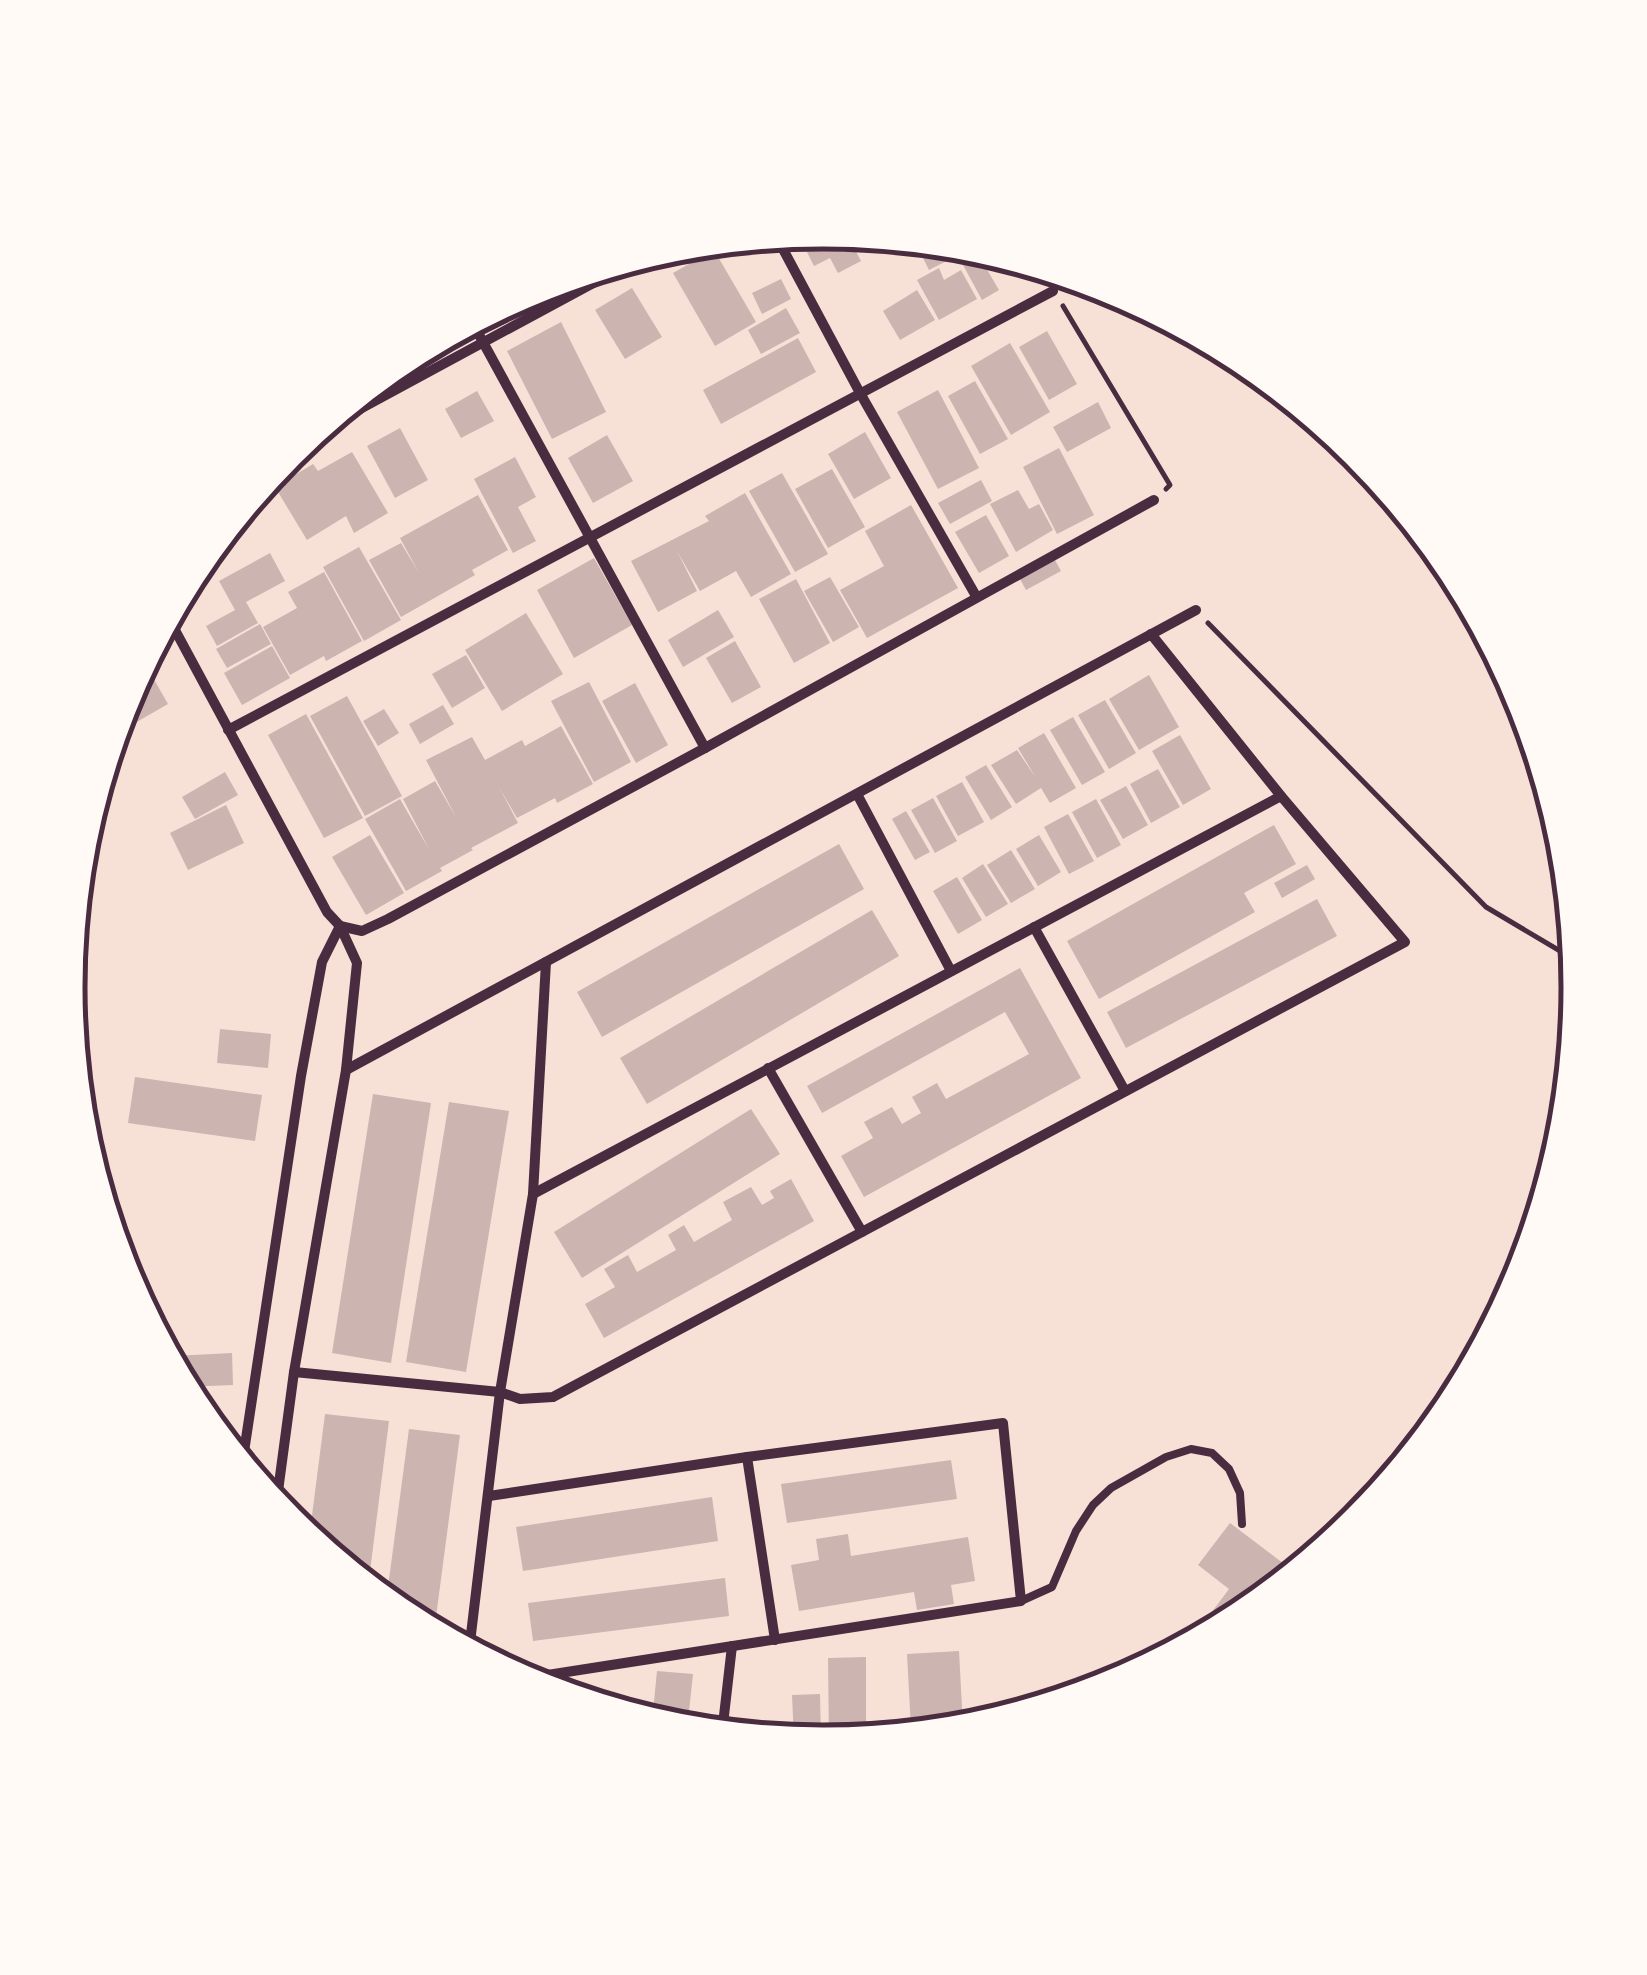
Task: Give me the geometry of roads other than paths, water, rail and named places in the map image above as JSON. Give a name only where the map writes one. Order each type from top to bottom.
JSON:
[{"type":"street","points":[[784,251],[976,596]]},
{"type":"street","points":[[373,403],[582,289]]},
{"type":"street","points":[[228,730],[1053,290]]},
{"type":"street","points":[[479,335],[705,748]]},
{"type":"street","points":[[340,926],[362,932],[388,919],[1154,500]]},
{"type":"street","points":[[346,1070],[1196,610]]},
{"type":"street","points":[[176,633],[327,912],[340,926],[356,963],[346,1070],[294,1372],[279,1486]]},
{"type":"street","points":[[294,1372],[500,1392],[520,1399],[553,1397],[1405,942],[1151,634]]},
{"type":"street","points":[[857,794],[951,971]]},
{"type":"street","points":[[532,1194],[1281,796]]},
{"type":"street","points":[[245,1446],[301,1076],[322,962],[340,926]]},
{"type":"street","points":[[1034,927],[1125,1092]]},
{"type":"street","points":[[471,1636],[500,1392],[532,1194],[546,962]]},
{"type":"street","points":[[768,1068],[862,1232]]},
{"type":"street","points":[[489,1496],[1003,1423],[1021,1601],[552,1674]]},
{"type":"street","points":[[748,1457],[774,1640]]},
{"type":"street","points":[[724,1719],[732,1646]]},
{"type":"lane","points":[[1021,1601],[1052,1588],[1076,1531],[1093,1505],[1111,1488],[1166,1457],[1191,1449],[1212,1453],[1230,1469],[1240,1493],[1242,1524]]}]
